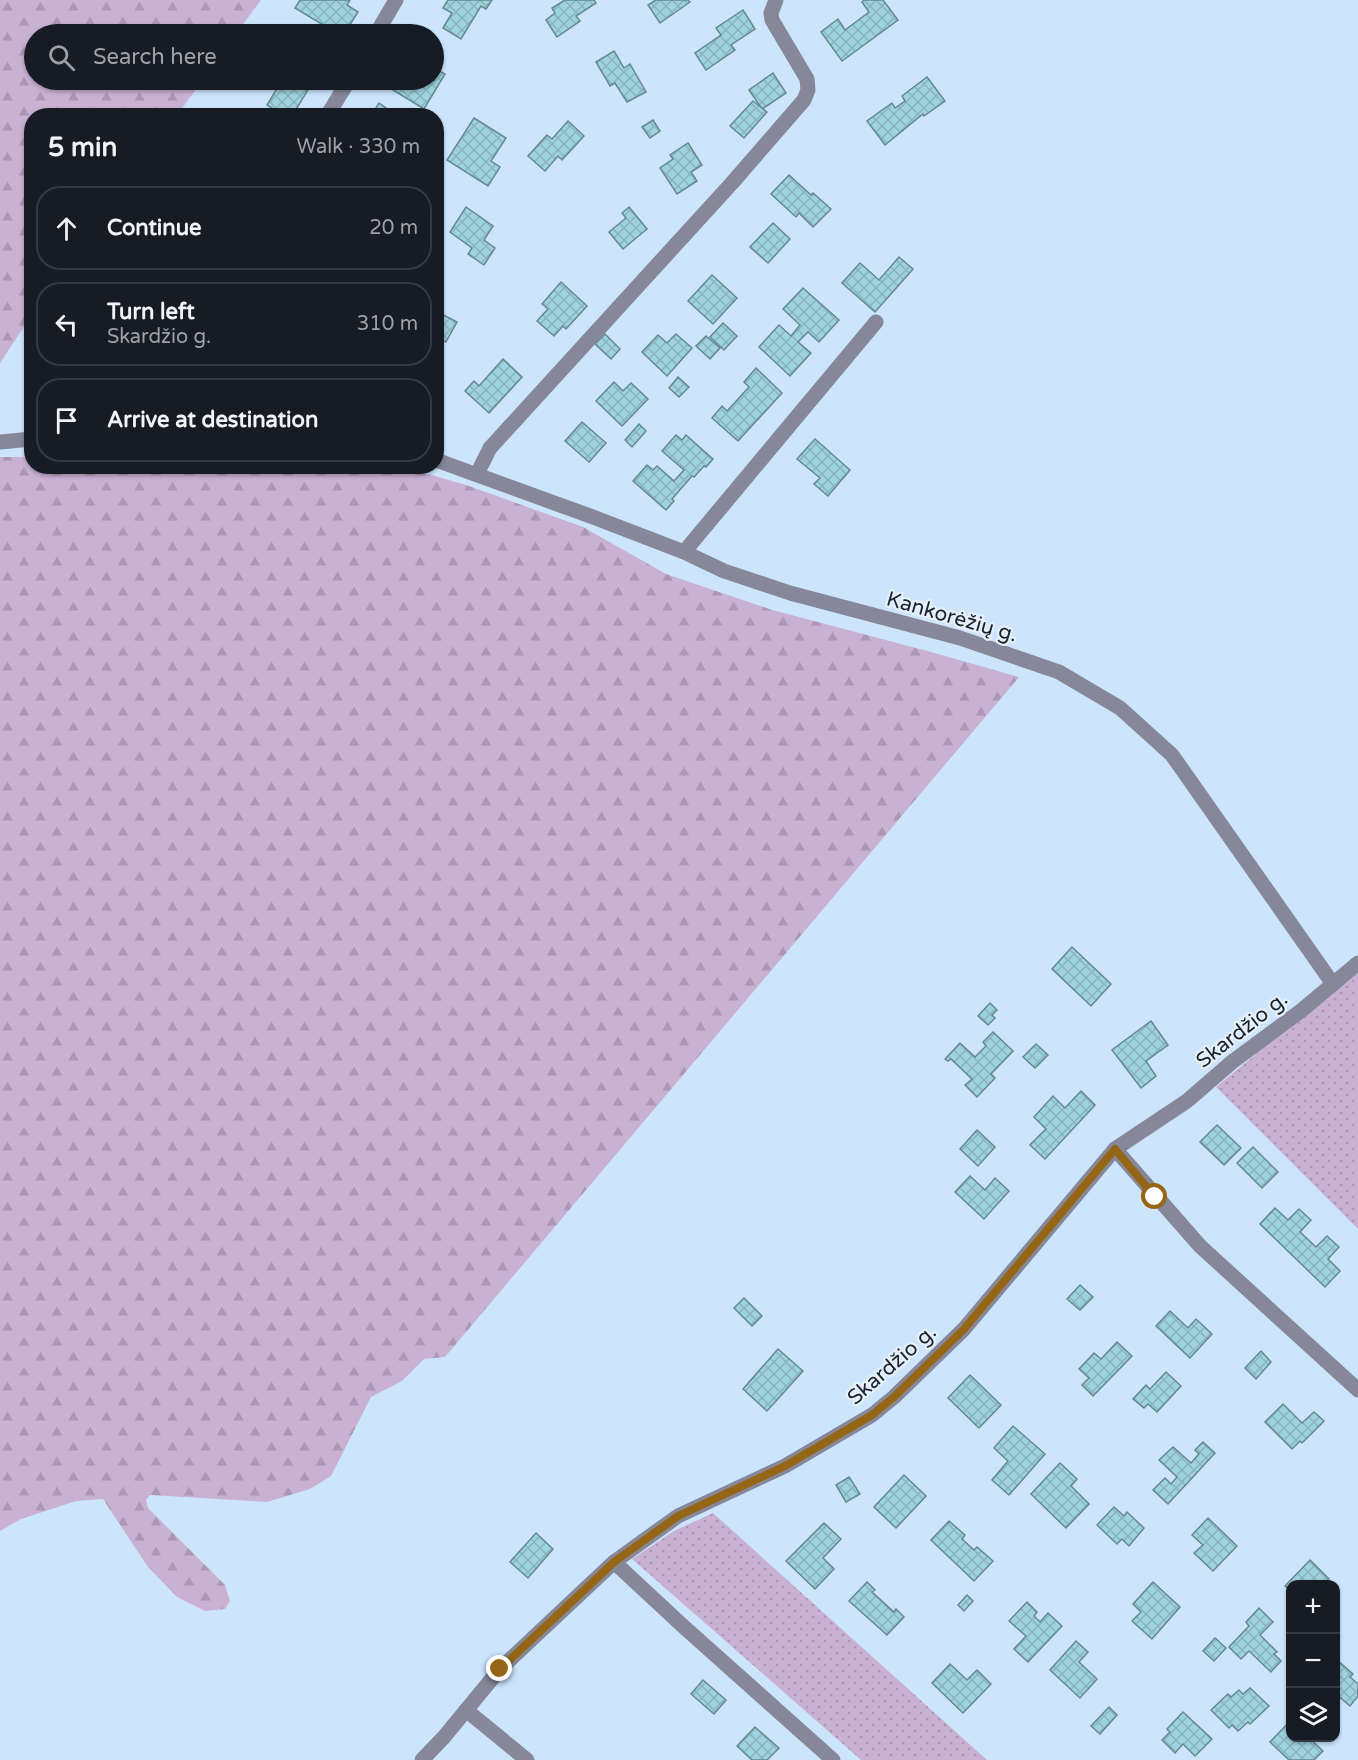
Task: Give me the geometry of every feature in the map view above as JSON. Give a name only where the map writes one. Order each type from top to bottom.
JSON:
[{"type":"street","points":[[382,24],[396,0]]},
{"type":"street","points":[[477,474],[490,448],[732,183],[804,100],[808,90],[807,79],[772,20],[771,14],[776,0]]},
{"type":"street","points":[[332,108],[343,90]]},
{"type":"street","points":[[684,552],[876,322]]},
{"type":"street","points":[[0,442],[24,440]]},
{"type":"street","name":"Kankorėžių g.","points":[[444,463],[684,552],[724,571],[790,593],[960,638],[1059,672],[1120,708],[1172,755],[1333,984]]},
{"type":"street","name":"Skardžio g.","points":[[422,1760],[500,1669],[614,1562],[678,1516],[785,1466],[872,1415],[894,1397],[964,1329],[1115,1149],[1187,1101],[1232,1062],[1302,1010],[1358,963]]},
{"type":"street","points":[[1115,1149],[1200,1246],[1358,1390]]},
{"type":"street","points":[[614,1562],[833,1760]]},
{"type":"street","points":[[466,1710],[527,1760]]},
{"type":"green space","points":[[0,0],[261,0],[243,24],[24,24],[24,90],[196,90],[182,108],[24,108],[24,327],[0,363]]},
{"type":"green space","points":[[0,457],[24,457],[24,474],[428,474],[466,485],[583,527],[666,574],[769,609],[1019,677],[445,1357],[424,1359],[402,1381],[371,1397],[331,1476],[310,1489],[267,1502],[150,1495],[146,1500],[148,1508],[225,1585],[230,1601],[225,1609],[205,1611],[177,1597],[148,1567],[103,1499],[76,1501],[21,1519],[0,1531]]},
{"type":"green space","points":[[1358,970],[1358,1229],[1216,1087]]},
{"type":"green space","points":[[713,1513],[987,1760],[861,1760],[632,1559],[674,1531]]},
{"type":"building","points":[[300,0],[350,0],[347,5],[358,12],[350,24],[321,24],[295,8]]},
{"type":"building","points":[[448,0],[492,0],[486,9],[481,6],[461,39],[444,29],[452,13],[443,8]]},
{"type":"building","points":[[565,0],[594,0],[596,3],[576,16],[580,21],[557,37],[546,20],[555,13],[552,8]]},
{"type":"building","points":[[656,0],[688,0],[690,2],[660,23],[648,5]]},
{"type":"building","points":[[864,0],[883,0],[898,20],[842,61],[821,32],[838,19],[845,30],[869,12],[862,2]]},
{"type":"building","points":[[743,10],[755,29],[731,45],[735,50],[706,70],[695,53],[721,35],[716,28]]},
{"type":"building","points":[[614,51],[624,68],[630,64],[646,92],[627,102],[615,83],[610,86],[596,62]]},
{"type":"building","points":[[773,73],[786,93],[762,109],[749,90]]},
{"type":"building","points":[[927,77],[945,101],[924,116],[923,114],[885,145],[867,121],[892,103],[895,108],[905,101],[902,96]]},
{"type":"building","points":[[276,90],[308,90],[297,108],[272,108],[267,105]]},
{"type":"building","points":[[393,90],[435,90],[425,108]]},
{"type":"building","points":[[753,101],[767,112],[744,138],[730,126]]},
{"type":"building","points":[[379,103],[386,108],[376,108]]},
{"type":"building","points":[[474,118],[506,138],[491,161],[500,167],[488,186],[447,160]]},
{"type":"building","points":[[653,120],[660,131],[650,138],[642,127]]},
{"type":"building","points":[[568,121],[584,136],[562,160],[558,156],[545,171],[528,156],[547,135],[552,139]]},
{"type":"building","points":[[688,143],[702,165],[691,172],[697,181],[677,194],[660,168],[673,159],[670,155]]},
{"type":"building","points":[[789,175],[831,209],[813,227],[799,213],[796,217],[771,194]]},
{"type":"building","points":[[466,207],[493,226],[484,240],[495,248],[484,265],[468,254],[472,248],[450,232]]},
{"type":"building","points":[[629,207],[647,229],[623,249],[609,232],[626,218],[622,213]]},
{"type":"building","points":[[773,223],[790,239],[768,263],[750,247]]},
{"type":"building","points":[[899,257],[913,269],[875,312],[842,283],[860,263],[879,280]]},
{"type":"building","points":[[712,275],[737,298],[713,324],[688,301]]},
{"type":"building","points":[[561,282],[587,306],[566,329],[563,326],[554,336],[537,321],[548,309],[542,304]]},
{"type":"building","points":[[803,288],[839,320],[819,342],[808,332],[798,342],[811,353],[790,376],[759,347],[779,325],[791,336],[800,325],[783,309]]},
{"type":"building","points":[[444,315],[457,322],[446,342],[444,341]]},
{"type":"building","points":[[723,323],[737,336],[724,350],[710,337]]},
{"type":"building","points":[[605,334],[620,349],[611,359],[595,344]]},
{"type":"building","points":[[676,334],[692,348],[667,376],[642,352],[658,335],[667,343]]},
{"type":"building","points":[[706,336],[720,348],[710,359],[696,346]]},
{"type":"building","points":[[503,359],[522,377],[489,413],[465,391],[474,381],[479,386]]},
{"type":"building","points":[[756,368],[782,393],[738,441],[712,418],[722,406],[727,411],[749,387],[744,382]]},
{"type":"building","points":[[678,377],[689,387],[679,397],[669,388]]},
{"type":"building","points":[[614,382],[623,391],[631,383],[648,399],[622,426],[596,401]]},
{"type":"building","points":[[582,422],[606,443],[589,462],[565,441]]},
{"type":"building","points":[[639,424],[646,431],[632,447],[625,440]]},
{"type":"building","points":[[676,435],[682,440],[686,435],[713,459],[694,477],[692,476],[672,499],[674,501],[666,510],[633,481],[647,465],[653,470],[657,466],[674,481],[684,470],[662,451]]},
{"type":"building","points":[[815,439],[850,470],[828,496],[814,484],[820,478],[797,459]]},
{"type":"building","points":[[1072,947],[1111,984],[1091,1006],[1052,969]]},
{"type":"building","points":[[990,1003],[997,1010],[992,1015],[995,1018],[988,1025],[978,1016]]},
{"type":"building","points":[[1151,1021],[1168,1045],[1146,1061],[1156,1076],[1141,1088],[1112,1050]]},
{"type":"building","points":[[993,1032],[1013,1051],[991,1074],[995,1078],[977,1097],[965,1085],[972,1079],[951,1059],[948,1061],[945,1059],[960,1043],[975,1057],[986,1046],[983,1042]]},
{"type":"building","points":[[1036,1044],[1048,1055],[1035,1068],[1023,1057]]},
{"type":"building","points":[[1081,1091],[1095,1105],[1045,1159],[1030,1145],[1046,1129],[1034,1117],[1053,1096],[1065,1108]]},
{"type":"building","points":[[1217,1125],[1241,1148],[1224,1165],[1200,1142]]},
{"type":"building","points":[[977,1130],[995,1147],[978,1166],[960,1149]]},
{"type":"building","points":[[1253,1147],[1278,1172],[1262,1188],[1237,1163]]},
{"type":"building","points":[[970,1176],[985,1190],[995,1178],[1009,1191],[984,1219],[955,1192]]},
{"type":"building","points":[[1275,1208],[1288,1220],[1299,1209],[1311,1220],[1300,1232],[1316,1247],[1327,1236],[1339,1247],[1328,1259],[1340,1271],[1325,1287],[1260,1224]]},
{"type":"building","points":[[1080,1285],[1093,1297],[1080,1310],[1067,1299]]},
{"type":"building","points":[[744,1298],[762,1316],[752,1326],[734,1308]]},
{"type":"building","points":[[1170,1311],[1188,1328],[1196,1319],[1212,1334],[1190,1358],[1156,1326]]},
{"type":"building","points":[[1117,1342],[1132,1356],[1093,1396],[1082,1385],[1089,1378],[1079,1369],[1094,1353],[1101,1359]]},
{"type":"building","points":[[778,1349],[803,1371],[767,1411],[743,1389]]},
{"type":"building","points":[[1261,1351],[1271,1362],[1256,1379],[1245,1368]]},
{"type":"building","points":[[1166,1372],[1181,1386],[1157,1412],[1148,1404],[1144,1408],[1133,1399],[1146,1385],[1150,1389]]},
{"type":"building","points":[[970,1375],[1001,1405],[979,1428],[948,1398]]},
{"type":"building","points":[[1283,1404],[1302,1423],[1314,1412],[1324,1421],[1302,1443],[1300,1441],[1292,1449],[1265,1422]]},
{"type":"building","points":[[1013,1426],[1045,1454],[1009,1495],[992,1480],[1008,1461],[994,1448]]},
{"type":"building","points":[[1203,1442],[1215,1453],[1168,1504],[1153,1490],[1165,1478],[1171,1484],[1177,1477],[1159,1460],[1173,1447],[1191,1463],[1199,1454],[1195,1450]]},
{"type":"building","points":[[1060,1463],[1077,1479],[1071,1486],[1089,1504],[1066,1528],[1031,1494]]},
{"type":"building","points":[[904,1475],[926,1496],[896,1528],[874,1507]]},
{"type":"building","points":[[849,1477],[860,1494],[846,1502],[836,1485]]},
{"type":"building","points":[[1114,1507],[1124,1516],[1127,1512],[1144,1528],[1129,1546],[1122,1539],[1117,1544],[1097,1525]]},
{"type":"building","points":[[1208,1518],[1237,1546],[1213,1571],[1194,1553],[1203,1545],[1192,1535]]},
{"type":"building","points":[[949,1521],[965,1535],[962,1539],[974,1550],[977,1547],[993,1561],[974,1581],[931,1540]]},
{"type":"building","points":[[824,1523],[841,1539],[823,1558],[834,1569],[815,1589],[786,1561]]},
{"type":"building","points":[[536,1533],[553,1549],[528,1578],[510,1562]]},
{"type":"building","points":[[1310,1560],[1329,1579],[1328,1580],[1291,1580]]},
{"type":"building","points":[[867,1582],[875,1590],[872,1592],[894,1612],[896,1609],[904,1617],[887,1635],[849,1601]]},
{"type":"building","points":[[1153,1582],[1180,1607],[1152,1639],[1132,1621],[1141,1612],[1133,1604]]},
{"type":"building","points":[[967,1595],[973,1601],[964,1611],[958,1605]]},
{"type":"building","points":[[1027,1602],[1037,1612],[1034,1616],[1040,1622],[1048,1613],[1062,1626],[1028,1662],[1014,1649],[1026,1636],[1009,1621]]},
{"type":"building","points":[[1259,1608],[1273,1622],[1260,1635],[1277,1652],[1274,1654],[1281,1661],[1271,1672],[1249,1651],[1241,1659],[1229,1647],[1249,1626],[1246,1622]]},
{"type":"building","points":[[1215,1638],[1226,1648],[1214,1661],[1203,1651]]},
{"type":"building","points":[[1076,1641],[1088,1652],[1079,1662],[1097,1679],[1080,1698],[1050,1670]]},
{"type":"building","points":[[1340,1663],[1353,1674],[1350,1677],[1358,1684],[1358,1696],[1350,1706],[1340,1697]]},
{"type":"building","points":[[950,1664],[967,1680],[977,1670],[991,1684],[963,1713],[932,1683]]},
{"type":"building","points":[[703,1680],[726,1700],[714,1714],[691,1694]]},
{"type":"building","points":[[1250,1688],[1269,1706],[1250,1724],[1248,1722],[1238,1731],[1232,1725],[1229,1728],[1211,1710],[1228,1694],[1231,1697],[1239,1690],[1243,1694]]},
{"type":"building","points":[[1109,1707],[1117,1715],[1100,1734],[1091,1726]]},
{"type":"building","points":[[1183,1712],[1212,1739],[1195,1756],[1183,1744],[1175,1753],[1162,1740],[1170,1732],[1167,1729]]},
{"type":"building","points":[[1286,1725],[1286,1742],[1313,1742],[1323,1751],[1314,1760],[1289,1760],[1270,1742]]},
{"type":"building","points":[[755,1727],[779,1748],[767,1760],[752,1760],[737,1746]]},
{"type":"route","points":[[500,1669],[614,1562],[678,1516],[785,1466],[872,1415],[894,1397],[964,1329],[1115,1149],[1155,1197]]}]
